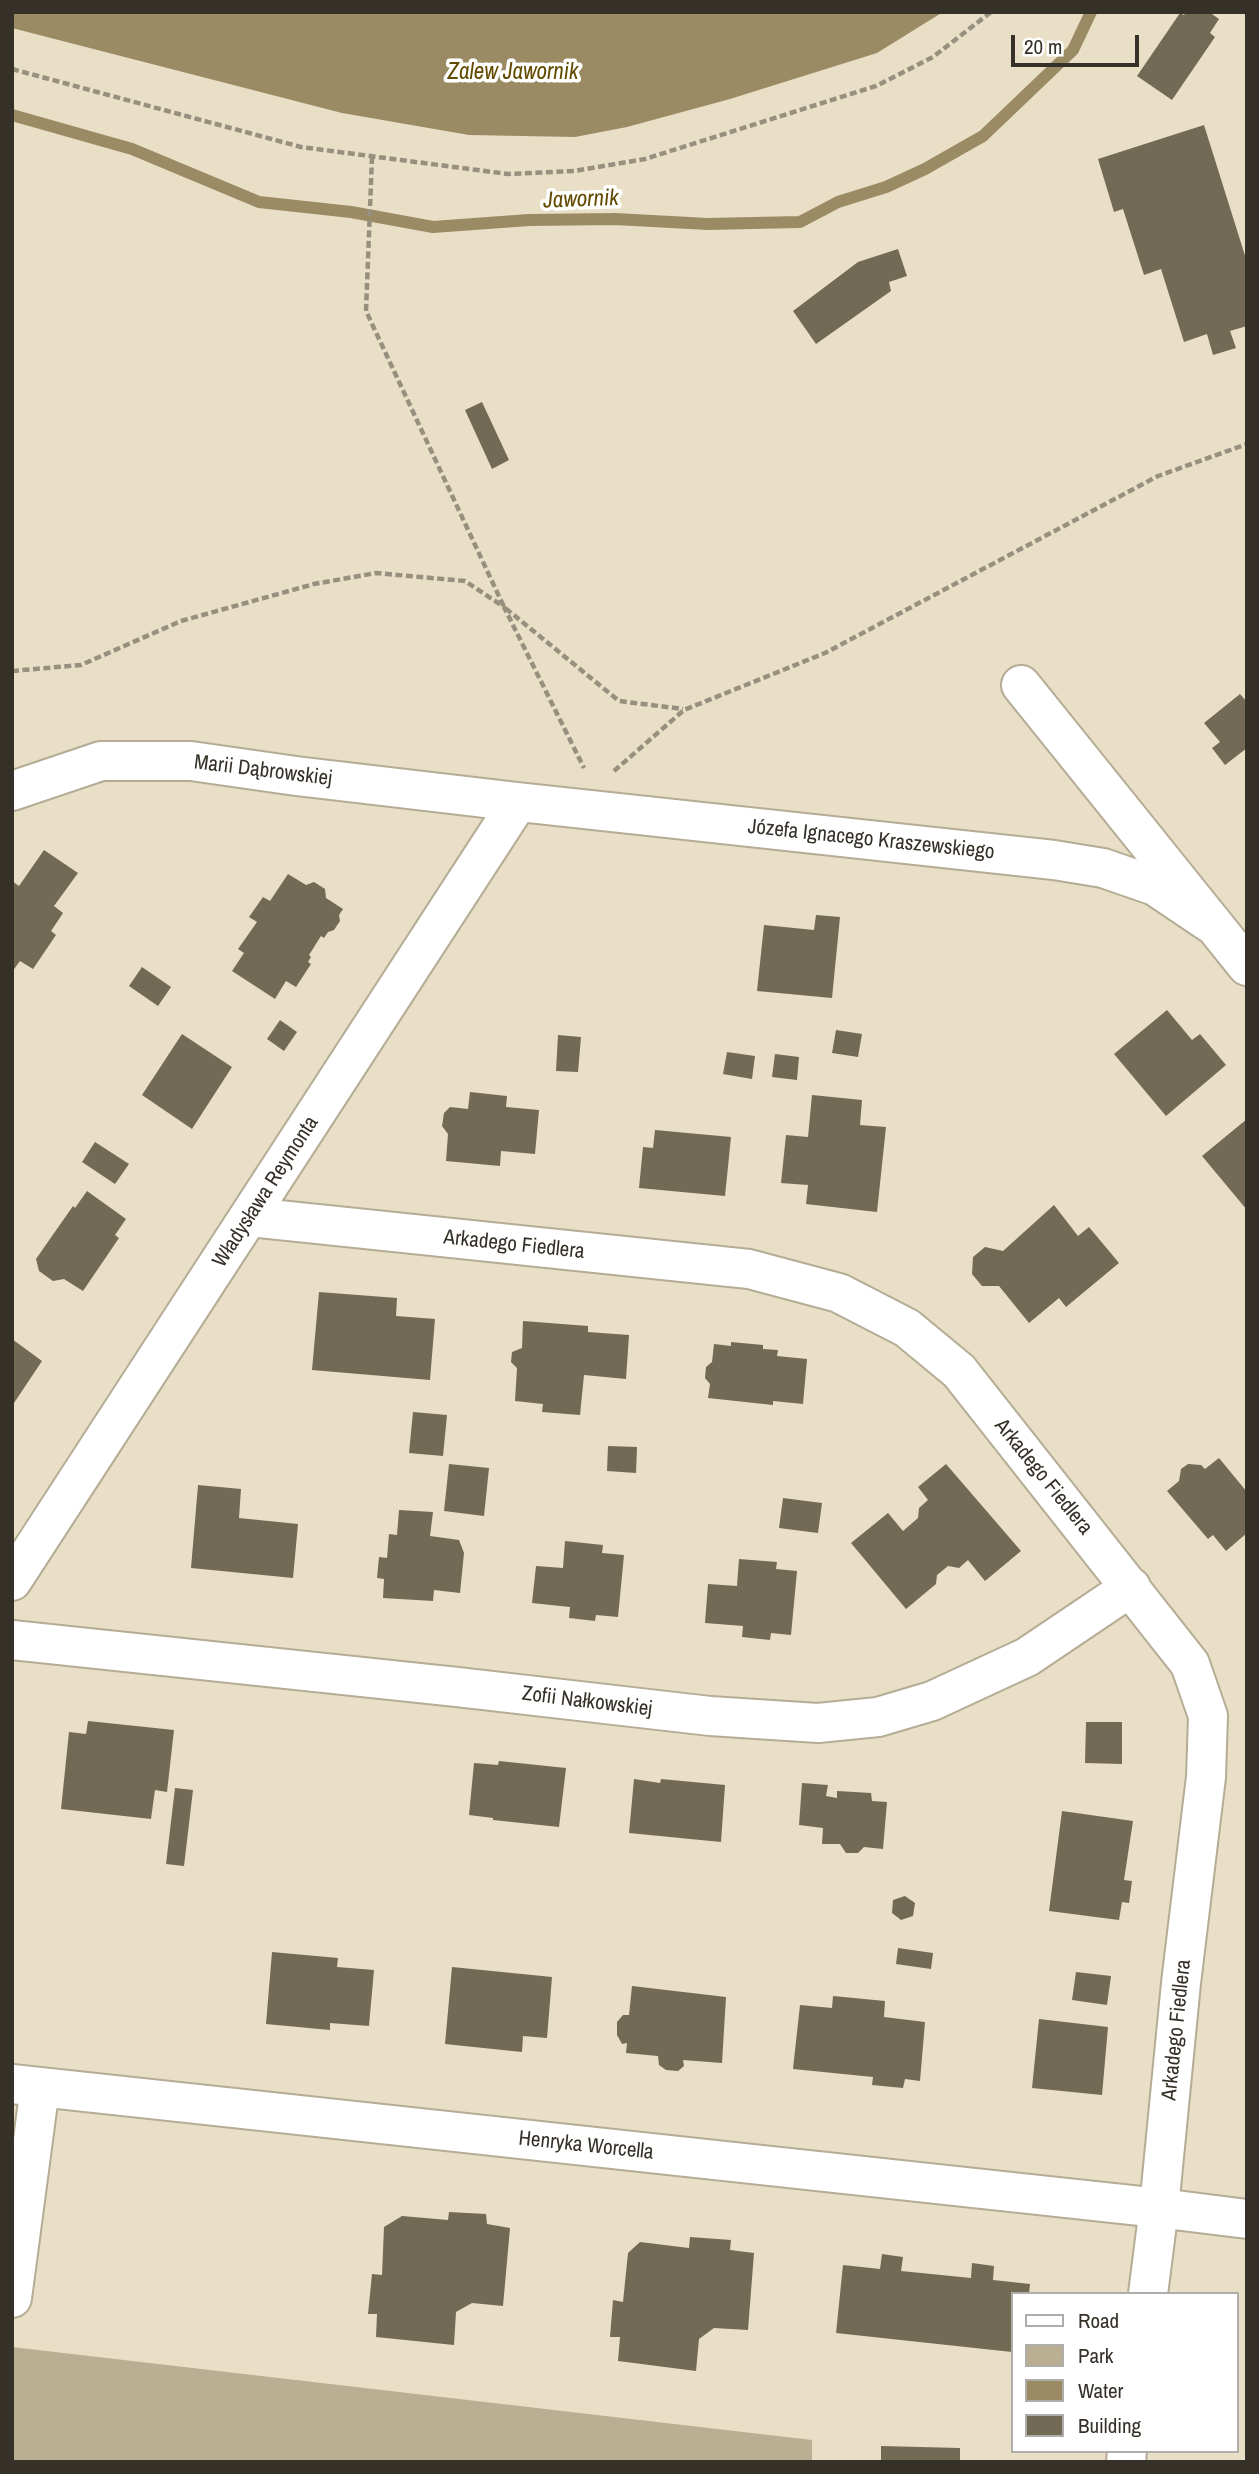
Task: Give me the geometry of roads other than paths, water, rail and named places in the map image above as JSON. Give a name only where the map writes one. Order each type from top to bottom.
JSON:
[{"type":"street","name":"Józefa Ignacego Kraszewskiego","points":[[1021,685],[1247,966]]},
{"type":"street","name":"Marii Dąbrowskiej","points":[[12,791],[102,761],[191,761],[518,802]]},
{"type":"street","name":"Józefa Ignacego Kraszewskiego","points":[[518,802],[584,798],[1103,868],[1155,886],[1210,923]]},
{"type":"street","name":"Władysława Reymonta","points":[[12,1581],[518,802]]},
{"type":"street","name":"Arkadego Fiedlera","points":[[250,1217],[749,1269],[839,1293],[907,1328],[959,1371],[1190,1664],[1208,1716],[1206,1777],[1148,2292]]},
{"type":"street","name":"Zofii Nałkowskiej","points":[[12,1640],[710,1716],[818,1723],[878,1717],[932,1701],[1027,1657],[1131,1587]]},
{"type":"street","name":"Henryka Worcella","points":[[26,2086],[1247,2219]]},
{"type":"street","points":[[12,2298],[26,2086]]},
{"type":"water","name":"Zalew Jawornik","points":[[12,12],[943,12],[877,53],[730,99],[627,127],[575,137],[469,135],[342,113],[12,28]]},
{"type":"waterway","name":"Jawornik","points":[[12,115],[132,149],[259,202],[351,212],[433,227],[529,220],[615,219],[708,224],[800,222],[838,202],[886,187],[925,169],[983,136],[1073,50],[1091,12]]}]
